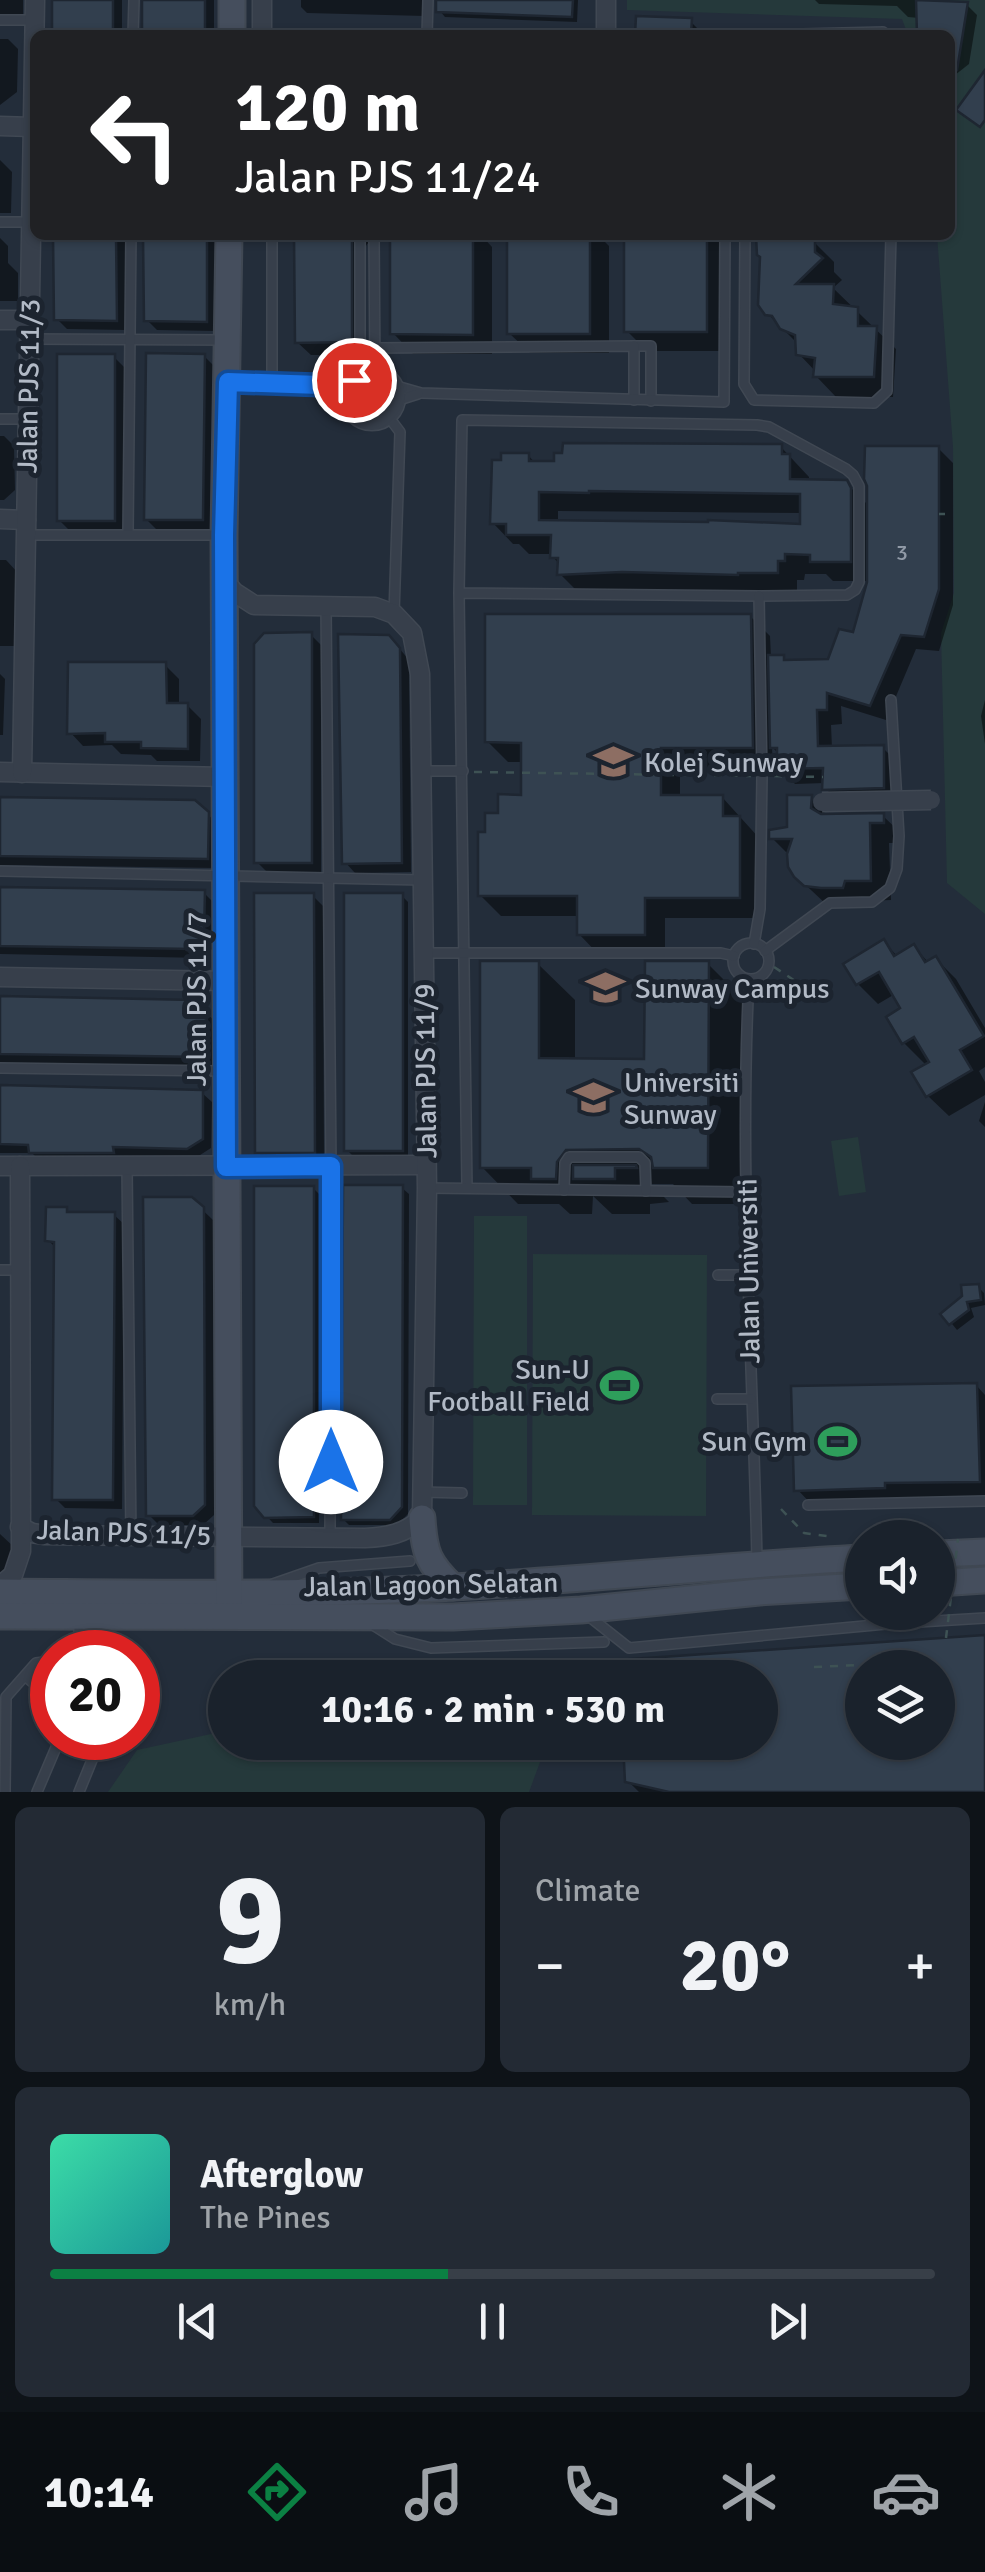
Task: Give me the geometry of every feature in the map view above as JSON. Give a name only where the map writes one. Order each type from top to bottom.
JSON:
[{"type":"main road","points":[[232,0],[232,30]]},
{"type":"main road","name":"Jalan PJS 11/7","points":[[230,240],[224,535],[226,1167],[228,1536],[235,1600]]},
{"type":"main road","points":[[422,1505],[423,1546],[430,1562],[452,1588]]},
{"type":"main road","points":[[955,1548],[985,1552]]},
{"type":"main road","name":"Jalan Lagoon Selatan","points":[[0,1616],[78,1616],[235,1600],[845,1559]]},
{"type":"main road","points":[[757,1564],[759,1592]]},
{"type":"main road","points":[[955,1581],[985,1580]]},
{"type":"main road","name":"Jalan Lagoon Selatan","points":[[0,1589],[235,1600],[363,1618],[581,1610],[845,1587]]},
{"type":"street","name":"Jalan PJS 11/3","points":[[34,0],[34,30]]},
{"type":"street","points":[[262,0],[262,30]]},
{"type":"street","points":[[606,0],[606,30]]},
{"type":"street","points":[[0,126],[30,127]]},
{"type":"street","name":"Jalan PJS 11/3","points":[[22,772],[31,240]]},
{"type":"street","points":[[0,320],[29,330]]},
{"type":"street","points":[[228,382],[272,384],[362,378],[389,379],[392,401],[372,422],[357,417],[348,403],[362,378]]},
{"type":"street","points":[[0,519],[26,528]]},
{"type":"street","points":[[224,580],[254,605],[375,607],[394,614]]},
{"type":"street","points":[[226,634],[258,605]]},
{"type":"street","name":"Jalan PJS 11/9","points":[[394,614],[412,632],[420,674],[427,1188],[422,1505]]},
{"type":"street","points":[[0,772],[226,777]]},
{"type":"street","points":[[822,802],[932,800]]},
{"type":"street","points":[[0,977],[226,981]]},
{"type":"street","points":[[0,1166],[426,1165]]},
{"type":"street","name":"Jalan PJS 11/5","points":[[20,1166],[20,1527],[46,1535],[228,1536]]},
{"type":"street","points":[[228,1536],[382,1537],[412,1528],[422,1505]]},
{"type":"street","points":[[0,1589],[18,1564],[20,1527]]},
{"type":"lane","points":[[134,0],[134,30]]},
{"type":"lane","points":[[428,0],[428,30]]},
{"type":"lane","points":[[0,20],[34,20]]},
{"type":"lane","points":[[0,222],[30,222]]},
{"type":"lane","points":[[128,534],[131,240]]},
{"type":"lane","points":[[272,240],[272,384]]},
{"type":"lane","points":[[360,240],[362,378]]},
{"type":"lane","points":[[362,378],[375,348],[374,240]]},
{"type":"lane","points":[[392,401],[420,393],[724,402],[725,240]]},
{"type":"lane","points":[[746,240],[744,384],[754,400],[874,403],[887,391],[891,240]]},
{"type":"lane","points":[[29,330],[130,340],[228,340]]},
{"type":"lane","points":[[634,346],[634,400]]},
{"type":"lane","points":[[375,348],[652,346],[651,401]]},
{"type":"lane","points":[[392,401],[420,393]]},
{"type":"lane","points":[[392,401],[400,432],[394,614]]},
{"type":"lane","points":[[0,419],[28,420]]},
{"type":"lane","points":[[459,594],[847,594],[855,590],[858,582],[859,486],[846,469],[769,427],[736,423],[462,420],[459,594],[467,1188]]},
{"type":"lane","points":[[26,528],[224,535]]},
{"type":"lane","points":[[754,944],[760,910],[762,795],[760,596]]},
{"type":"lane","points":[[326,606],[330,1538]]},
{"type":"lane","points":[[765,951],[830,903],[872,902],[890,888],[897,869],[900,836],[891,700]]},
{"type":"lane","points":[[421,771],[463,771]]},
{"type":"lane","points":[[0,871],[422,880]]},
{"type":"lane","points":[[754,944],[765,951],[769,961],[762,976],[749,979],[734,968],[734,956],[740,948],[754,944]]},
{"type":"lane","points":[[423,953],[734,956]]},
{"type":"lane","name":"Jalan Universiti","points":[[749,979],[746,1192],[757,1564]]},
{"type":"lane","points":[[0,1068],[226,1071]]},
{"type":"lane","points":[[564,1190],[565,1163],[569,1157],[638,1157],[646,1163],[646,1191]]},
{"type":"lane","points":[[127,1167],[131,1537]]},
{"type":"lane","points":[[427,1188],[746,1192]]},
{"type":"lane","points":[[0,1270],[20,1270]]},
{"type":"lane","points":[[718,1275],[748,1275]]},
{"type":"lane","points":[[717,1398],[751,1398]]},
{"type":"lane","points":[[422,1505],[462,1493]]},
{"type":"lane","points":[[808,1505],[985,1501]]},
{"type":"lane","points":[[235,1600],[319,1568],[410,1562]]},
{"type":"lane","points":[[581,1610],[629,1648],[985,1618]]},
{"type":"lane","points":[[78,1616],[79,1630]]},
{"type":"lane","points":[[363,1618],[395,1639],[431,1648],[604,1642]]},
{"type":"lane","points":[[5,1792],[3,1698],[30,1670]]},
{"type":"lane","points":[[25,1676],[30,1680]]},
{"type":"lane","points":[[37,1792],[51,1760]]},
{"type":"lane","points":[[79,1792],[92,1760]]},
{"type":"path","points":[[939,514],[945,514]]},
{"type":"path","points":[[488,772],[712,775]]},
{"type":"path","points":[[774,967],[827,1002]]},
{"type":"path","points":[[781,1509],[804,1533],[839,1538]]},
{"type":"path","points":[[946,1630],[946,1638]]},
{"type":"path","points":[[814,1667],[845,1666]]},
{"type":"green space","points":[[627,0],[985,0],[985,914],[947,883],[941,633],[954,593],[953,447],[937,240],[955,240],[955,30],[906,30],[902,19],[627,10]]},
{"type":"green space","points":[[858,1137],[866,1192],[839,1196],[831,1141]]},
{"type":"green space","points":[[474,1216],[527,1216],[527,1505],[473,1505]]},
{"type":"green space","name":"Sun-U Football Field","points":[[533,1254],[707,1255],[706,1516],[532,1515]]},
{"type":"green space","points":[[208,1735],[208,1760],[541,1760],[529,1792],[108,1792],[130,1760],[160,1760],[160,1745]]},
{"type":"building","points":[[52,0],[113,0],[113,30],[52,30]]},
{"type":"building","points":[[142,0],[205,0],[205,30],[142,30]]},
{"type":"building","points":[[436,0],[573,0],[572,17],[436,12]]},
{"type":"building","points":[[916,0],[968,2],[957,70],[955,30],[917,30]]},
{"type":"building","points":[[636,16],[692,18],[691,30],[635,30]]},
{"type":"building","points":[[985,70],[985,120],[980,127],[956,110]]},
{"type":"building","points":[[53,240],[116,240],[117,321],[54,320]]},
{"type":"building","points":[[143,240],[207,240],[207,322],[144,321]]},
{"type":"building","points":[[294,240],[352,240],[352,342],[295,343]]},
{"type":"building","points":[[390,240],[473,240],[473,335],[390,334]]},
{"type":"building","points":[[507,240],[590,240],[590,334],[507,334]]},
{"type":"building","points":[[624,240],[707,240],[707,332],[624,332]]},
{"type":"building","points":[[756,240],[815,240],[815,252],[823,258],[796,284],[834,284],[833,304],[858,307],[858,326],[877,326],[874,377],[813,377],[815,358],[796,355],[795,335],[780,329],[758,305]]},
{"type":"building","points":[[146,353],[205,354],[203,520],[144,520]]},
{"type":"building","points":[[57,354],[115,354],[115,521],[57,521]]},
{"type":"building","points":[[563,443],[782,444],[782,454],[790,454],[790,479],[847,480],[851,488],[851,562],[810,562],[810,555],[785,554],[785,561],[778,561],[778,573],[557,575],[558,558],[550,558],[551,535],[506,535],[506,524],[490,524],[492,460],[501,460],[501,453],[529,453],[529,461],[554,461],[554,453],[562,453]],"holes":[[[539,492],[800,494],[800,524],[539,520]]]},
{"type":"building","points":[[865,446],[939,446],[939,589],[924,637],[901,635],[870,706],[827,693],[827,710],[817,710],[818,746],[884,745],[884,788],[822,790],[823,768],[777,769],[777,748],[770,748],[768,655],[784,655],[784,660],[828,659],[839,629],[853,632],[867,582]]},
{"type":"building","name":"Kolej Sunway","points":[[485,614],[751,614],[753,748],[661,748],[661,795],[723,795],[723,816],[740,816],[740,898],[645,898],[645,935],[577,935],[577,896],[478,896],[478,832],[485,832],[485,813],[498,813],[498,794],[521,795],[521,743],[485,742]]},
{"type":"building","points":[[312,632],[312,863],[254,863],[254,644],[264,633]]},
{"type":"building","points":[[338,634],[389,635],[400,648],[402,863],[342,864]]},
{"type":"building","points":[[68,662],[166,662],[167,703],[188,703],[188,749],[141,748],[141,742],[105,742],[105,733],[67,734]]},
{"type":"building","points":[[787,795],[812,795],[811,808],[821,814],[884,813],[884,823],[870,823],[871,881],[845,881],[843,888],[821,888],[804,886],[794,877],[787,854],[792,839],[769,839],[769,830],[787,827]]},
{"type":"building","points":[[0,797],[195,800],[209,812],[208,859],[0,856]]},
{"type":"building","points":[[0,887],[205,890],[204,937],[194,949],[0,946]]},
{"type":"building","points":[[254,893],[314,893],[315,1153],[255,1153]]},
{"type":"building","points":[[344,893],[403,893],[403,1151],[344,1151]]},
{"type":"building","points":[[884,939],[894,956],[914,944],[925,962],[936,956],[984,1036],[960,1050],[972,1070],[926,1097],[911,1072],[929,1062],[914,1037],[902,1044],[886,1017],[900,1008],[879,972],[856,985],[843,964]]},
{"type":"building","name":"Universiti Sunway","points":[[480,961],[539,961],[539,1058],[644,1059],[645,961],[709,961],[708,1168],[653,1168],[651,1157],[639,1149],[566,1150],[557,1162],[556,1179],[531,1179],[531,1168],[480,1168]]},
{"type":"building","points":[[0,996],[194,1000],[207,1010],[206,1057],[0,1054]]},
{"type":"building","points":[[0,1085],[203,1090],[203,1139],[187,1149],[113,1147],[114,1153],[29,1153],[28,1145],[0,1144]]},
{"type":"building","points":[[573,1165],[637,1168],[615,1168],[615,1179],[573,1179]]},
{"type":"building","points":[[343,1185],[403,1185],[402,1507],[390,1520],[341,1520]]},
{"type":"building","points":[[254,1186],[314,1186],[314,1517],[264,1518],[254,1506]]},
{"type":"building","points":[[143,1197],[192,1197],[204,1207],[205,1505],[193,1516],[146,1516]]},
{"type":"building","points":[[46,1207],[67,1207],[67,1212],[115,1212],[113,1500],[52,1500],[54,1242],[45,1241]]},
{"type":"building","points":[[979,1284],[981,1300],[967,1302],[969,1310],[949,1325],[940,1314],[962,1296],[961,1285]]},
{"type":"building","points":[[977,1383],[980,1482],[885,1483],[885,1488],[794,1491],[791,1386]]},
{"type":"building","points":[[985,1635],[985,1792],[669,1792],[625,1782],[624,1760],[778,1760],[778,1660],[618,1660]]},
{"type":"place","name":"Kolej Sunway","points":[[614,762]]},
{"type":"place","name":"Sunway Campus","points":[[605,988]]},
{"type":"place","name":"Universiti Sunway","points":[[594,1098]]},
{"type":"place","name":"Sun-U Football Field","points":[[620,1385]]},
{"type":"place","name":"Sun Gym","points":[[837,1441]]},
{"type":"route","points":[[331,1462],[331,1166],[226,1167],[224,535],[228,382],[350,386],[354,380]]}]
